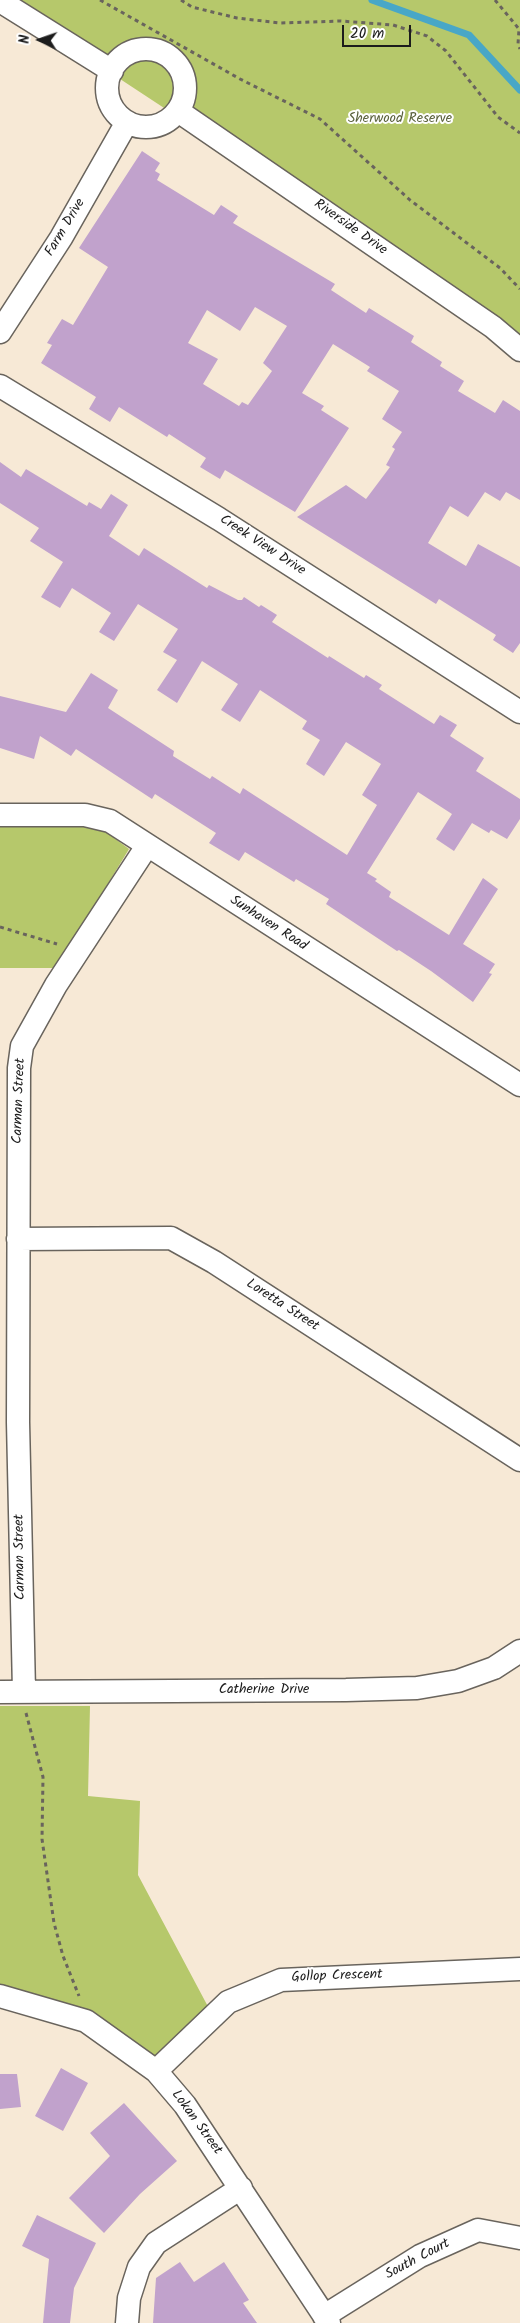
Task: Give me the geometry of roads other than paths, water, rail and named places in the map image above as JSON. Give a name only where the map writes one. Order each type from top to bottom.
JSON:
[{"type":"street","points":[[0,1],[112,71]]},
{"type":"street","points":[[146,49],[160,52],[172,59],[181,70],[185,84],[184,98],[178,111],[160,125],[137,126],[127,122],[111,105],[108,94],[112,71],[120,60],[132,52],[146,49]]},
{"type":"street","name":"Riverside Drive","points":[[178,111],[493,327],[520,350]]},
{"type":"street","name":"Farm Drive","points":[[0,332],[61,238],[127,122]]},
{"type":"street","name":"Creek View Drive","points":[[0,386],[219,519],[520,712]]},
{"type":"street","name":"Sunhaven Road","points":[[0,815],[85,815],[110,821],[520,1085]]},
{"type":"street","name":"Carman Street","points":[[24,1691],[9,1421],[9,1303],[18,1239],[19,1068],[22,1046],[56,985],[147,846]]},
{"type":"street","name":"Loretta Street","points":[[18,1239],[164,1238],[176,1241],[214,1262],[520,1460]]},
{"type":"street","name":"Catherine Drive","points":[[0,1692],[416,1688],[458,1680],[494,1668],[520,1651]]},
{"type":"street","name":"Gollop Crescent","points":[[156,2071],[228,2002],[281,1980],[520,1969]]},
{"type":"street","name":"Lokan Street","points":[[0,1996],[86,2021],[156,2071],[185,2105],[327,2320]]},
{"type":"street","points":[[127,2323],[129,2298],[139,2267],[156,2242],[241,2188]]},
{"type":"street","name":"South Court","points":[[327,2320],[420,2256],[478,2230],[520,2238]]},
{"type":"waterway","points":[[372,0],[469,35],[520,90]]},
{"type":"park label","name":"Sherwood Reserve","points":[[400,120]]}]
